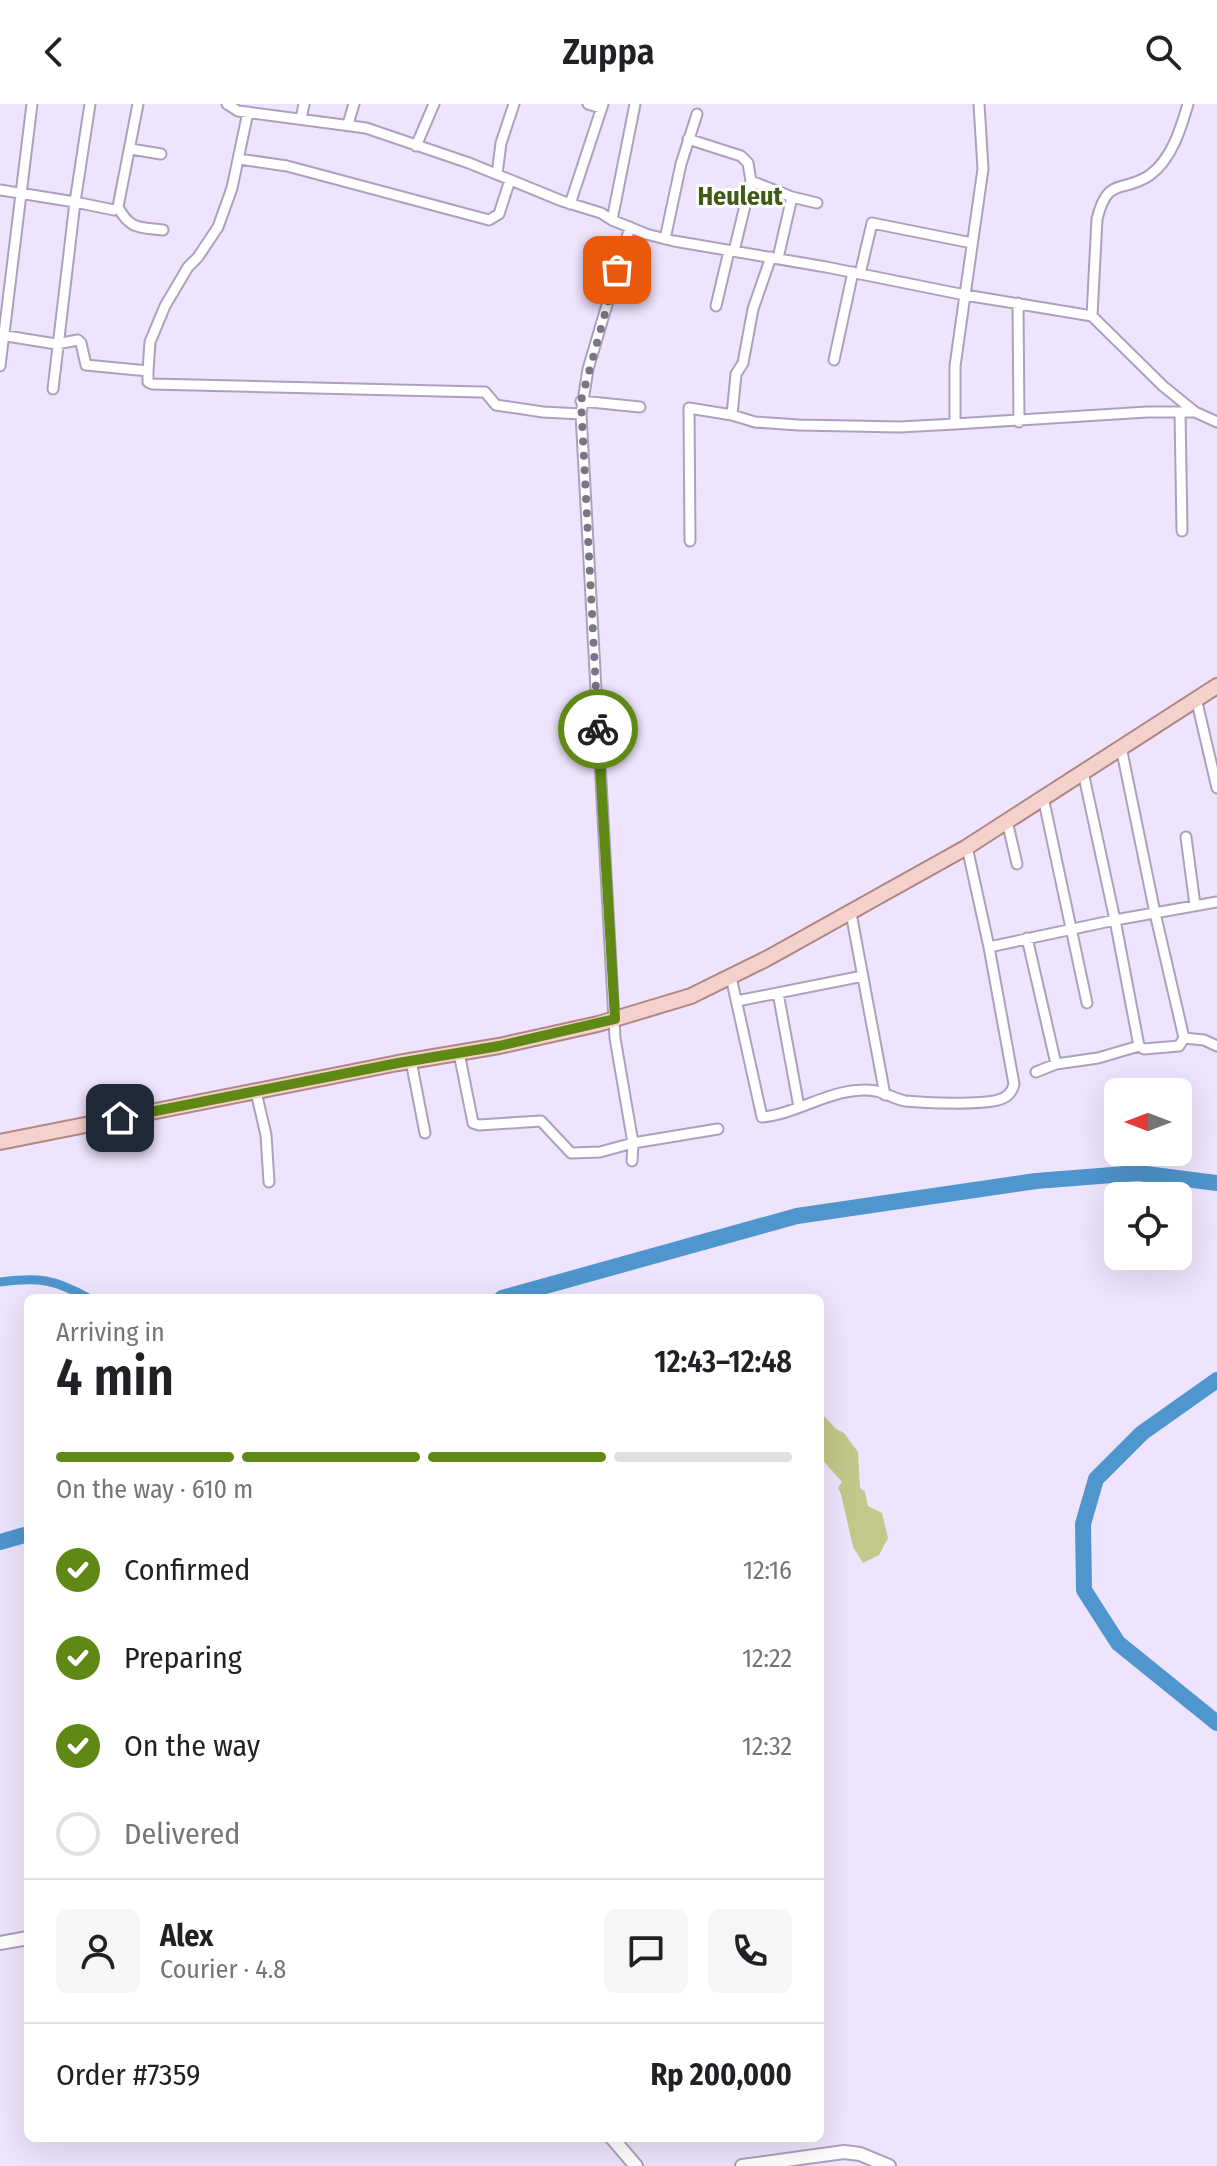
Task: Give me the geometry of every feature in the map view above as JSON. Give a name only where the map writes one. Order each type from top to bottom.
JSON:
[{"type":"main road","points":[[0,1142],[499,1046],[615,1019],[691,996],[851,913],[967,847],[1217,686]]},
{"type":"street","points":[[0,366],[32,104]]},
{"type":"street","points":[[53,389],[56,344],[90,104]]},
{"type":"street","points":[[138,104],[118,207],[131,225],[163,230]]},
{"type":"street","points":[[227,104],[301,119],[348,124],[497,174],[665,239],[1092,316],[1163,386],[1195,412],[1217,422]]},
{"type":"street","points":[[301,119],[304,104]]},
{"type":"street","points":[[348,124],[354,104]]},
{"type":"street","points":[[416,146],[434,104]]},
{"type":"street","points":[[497,174],[501,143],[514,104]]},
{"type":"street","points":[[570,204],[602,106],[588,104]]},
{"type":"street","points":[[612,220],[635,104]]},
{"type":"street","points":[[955,424],[955,366],[983,169],[979,104]]},
{"type":"street","points":[[1092,316],[1097,219],[1101,204],[1109,190],[1150,175],[1162,162],[1175,143],[1188,104]]},
{"type":"street","points":[[247,110],[232,188],[218,227],[188,267],[155,328],[144,370],[148,382],[485,392],[496,405],[581,414]]},
{"type":"street","points":[[665,239],[688,139],[697,114]]},
{"type":"street","points":[[688,139],[741,156],[748,163],[751,181],[716,306]]},
{"type":"street","points":[[131,149],[161,154]]},
{"type":"street","points":[[239,159],[287,166],[489,220],[499,214],[510,180]]},
{"type":"street","points":[[751,181],[817,203]]},
{"type":"street","points":[[0,190],[103,209],[114,210],[118,207]]},
{"type":"street","points":[[732,415],[736,374],[743,363],[753,309],[774,258],[792,197]]},
{"type":"street","points":[[834,360],[872,223],[972,243]]},
{"type":"street","points":[[630,227],[581,401],[581,414],[615,1019],[620,1075],[633,1143],[632,1161]]},
{"type":"street","points":[[1018,303],[1019,422]]},
{"type":"street","points":[[2,336],[56,344],[80,341],[86,365],[144,370]]},
{"type":"street","points":[[581,401],[640,407]]},
{"type":"street","points":[[690,541],[687,410],[692,406],[755,422],[900,427],[1147,412],[1195,412]]},
{"type":"street","points":[[1180,412],[1182,531]]},
{"type":"street","points":[[1196,698],[1217,788]]},
{"type":"street","points":[[1036,1072],[1056,1064],[1098,1058],[1139,1046],[1144,1049],[1179,1046],[1184,1038],[1121,747]]},
{"type":"street","points":[[1083,772],[1139,1046]]},
{"type":"street","points":[[1043,797],[1087,1003]]},
{"type":"street","points":[[1007,821],[1017,864]]},
{"type":"street","points":[[1186,837],[1195,905]]},
{"type":"street","points":[[731,977],[760,1115],[766,1117],[840,1094],[876,1091],[903,1101],[996,1101],[1012,1092],[1014,1084],[967,847]]},
{"type":"street","points":[[989,947],[1071,928],[1217,902]]},
{"type":"street","points":[[851,913],[885,1095]]},
{"type":"street","points":[[1027,938],[1056,1064]]},
{"type":"street","points":[[737,1001],[863,976]]},
{"type":"street","points":[[778,993],[799,1107]]},
{"type":"street","points":[[1184,1038],[1204,1040],[1217,1046]]},
{"type":"street","points":[[459,1053],[472,1119],[476,1125],[543,1122],[571,1153],[600,1152],[633,1143],[718,1129]]},
{"type":"street","points":[[411,1061],[425,1133]]},
{"type":"street","points":[[256,1092],[266,1135],[269,1182]]},
{"type":"street","points":[[0,1943],[24,1939]]},
{"type":"street","points":[[615,2142],[636,2166]]},
{"type":"street","points":[[742,2166],[844,2152],[860,2154],[889,2166]]},
{"type":"green space","points":[[824,1417],[844,1433],[858,1452],[860,1488],[865,1492],[868,1506],[882,1513],[888,1538],[879,1555],[863,1563],[853,1547],[838,1488],[842,1482],[824,1462]]},
{"type":"waterway","points":[[516,1294],[797,1216],[1036,1181],[1138,1173],[1217,1183]]},
{"type":"waterway","points":[[0,1282],[46,1281],[80,1294]]},
{"type":"waterway","points":[[1217,1380],[1142,1433],[1096,1479],[1083,1524],[1084,1590],[1118,1643],[1217,1723]]},
{"type":"waterway","points":[[0,1542],[24,1535]]},
{"type":"way so far","points":[[598,729],[581,401],[617,270]]},
{"type":"district","name":"Heuleut","points":[[740,196]]},
{"type":"route","points":[[120,1118],[499,1046],[615,1019],[598,729]]}]
